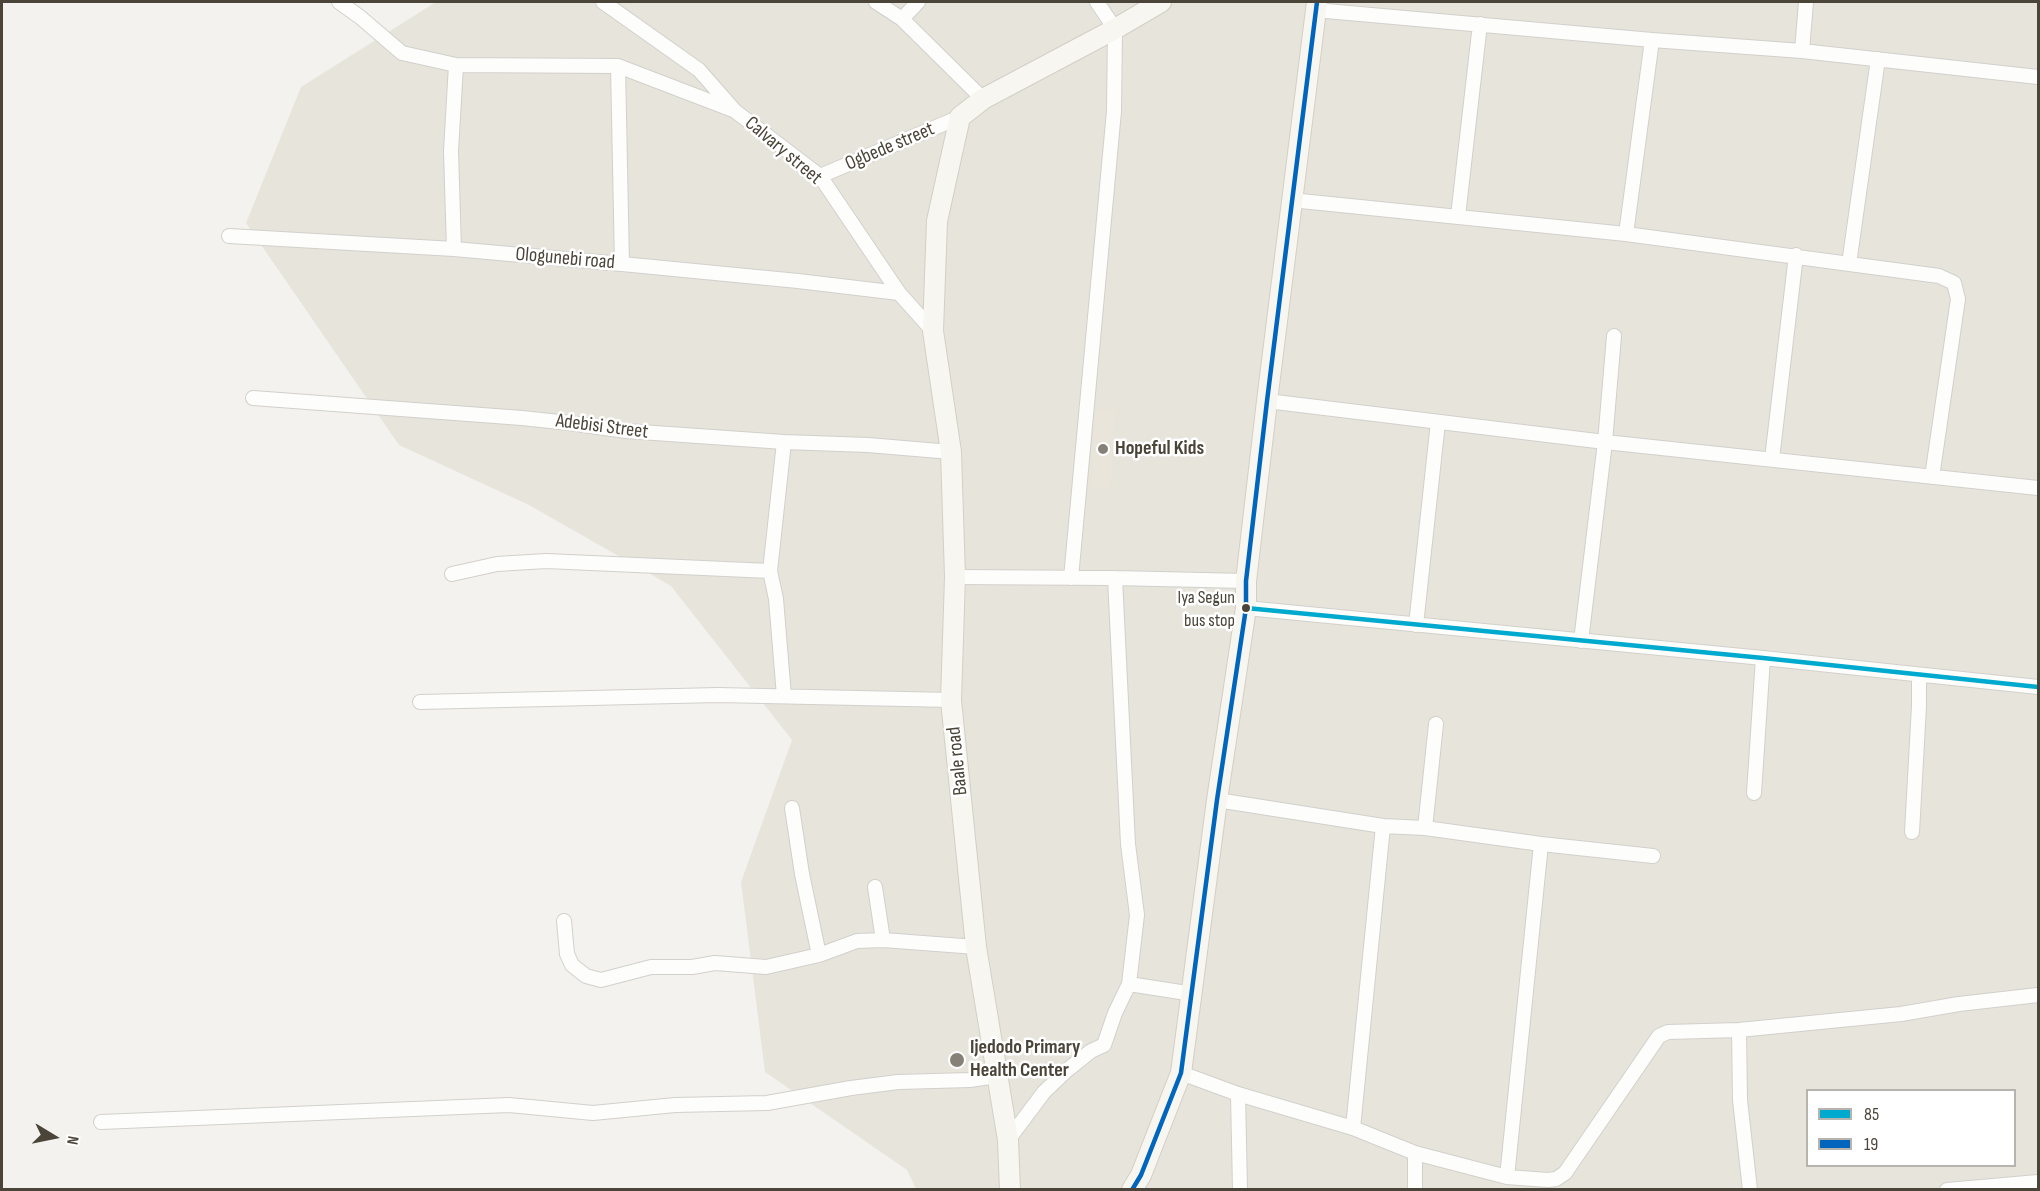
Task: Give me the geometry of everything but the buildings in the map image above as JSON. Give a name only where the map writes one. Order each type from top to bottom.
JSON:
[{"type":"street","points":[[339,2],[402,53],[456,65],[618,66],[735,111]]},
{"type":"street","name":"Calvary street","points":[[603,2],[699,70],[735,111],[820,176],[899,293],[933,331]]},
{"type":"street","points":[[876,2],[902,19],[983,99]]},
{"type":"street","points":[[902,19],[918,2]]},
{"type":"street","points":[[1071,578],[1110,159],[1115,71],[1115,28],[1096,2]]},
{"type":"street","points":[[960,117],[983,99],[1161,2]]},
{"type":"street","points":[[1802,51],[1806,2]]},
{"type":"street","points":[[1132,1190],[1141,1175],[1181,1073],[1217,800],[1246,608],[1246,581],[1316,6],[1652,40],[1802,51],[2038,77]]},
{"type":"street","points":[[1458,216],[1480,24]]},
{"type":"street","points":[[1626,234],[1652,40]]},
{"type":"street","points":[[1849,264],[1878,59]]},
{"type":"street","points":[[454,249],[451,151],[456,65]]},
{"type":"street","points":[[618,66],[622,264]]},
{"type":"street","name":"Ogbede street","points":[[820,176],[960,117]]},
{"type":"street","name":"Baale road","points":[[960,117],[937,221],[933,331],[951,452],[955,578],[951,700],[976,947],[1008,1140],[1010,1190]]},
{"type":"street","points":[[1291,200],[1626,234],[1939,276],[1954,283],[1958,299],[1932,477]]},
{"type":"street","name":"Ologunebi road","points":[[229,236],[454,249],[798,280],[899,293]]},
{"type":"street","points":[[1772,459],[1796,255]]},
{"type":"street","points":[[1581,641],[1605,442],[1614,336]]},
{"type":"street","name":"Adebisi Street","points":[[254,398],[557,422],[626,432],[868,445],[951,452]]},
{"type":"street","points":[[1267,401],[1605,442],[2038,488]]},
{"type":"street","points":[[1416,625],[1437,422]]},
{"type":"street","points":[[784,442],[770,572],[776,599],[784,696]]},
{"type":"street","points":[[452,574],[497,564],[546,561],[770,572]]},
{"type":"street","points":[[955,578],[1246,581]]},
{"type":"street","points":[[1008,1140],[1044,1092],[1091,1051],[1104,1045],[1115,1013],[1129,984],[1137,915],[1128,844],[1115,578]]},
{"type":"street","points":[[1246,608],[2038,687]]},
{"type":"street","points":[[1755,793],[1763,658]]},
{"type":"street","points":[[1912,832],[1919,675]]},
{"type":"street","points":[[420,702],[718,695],[951,700]]},
{"type":"street","points":[[1425,828],[1436,724]]},
{"type":"street","points":[[1217,800],[1383,826],[1425,828],[1653,856]]},
{"type":"street","points":[[792,808],[802,874],[819,955]]},
{"type":"street","points":[[1353,1128],[1383,826]]},
{"type":"street","points":[[1507,1176],[1542,844]]},
{"type":"street","points":[[875,887],[883,940]]},
{"type":"street","points":[[564,921],[567,954],[572,965],[586,976],[601,980],[651,967],[692,967],[715,963],[766,967],[819,955],[858,941],[883,940],[976,947]]},
{"type":"street","points":[[1129,984],[1193,994]]},
{"type":"street","points":[[1181,1073],[1238,1094],[1353,1128],[1415,1153],[1507,1176],[1548,1180],[1556,1179],[1565,1173],[1659,1036],[1668,1032],[1739,1029],[1901,1014],[1959,1004],[2038,995]]},
{"type":"street","points":[[1739,1029],[1740,1100],[1750,1190]]},
{"type":"street","points":[[101,1122],[509,1105],[593,1113],[675,1105],[767,1103],[898,1082],[970,1080],[996,1076]]},
{"type":"street","points":[[1238,1094],[1240,1190]]},
{"type":"street","points":[[1415,1153],[1415,1190]]},
{"type":"street","points":[[1947,1190],[2038,1182]]},
{"type":"shaded area","points":[[436,2],[2038,2],[2038,1189],[916,1189],[907,1170],[765,1072],[741,882],[792,740],[671,586],[529,505],[399,445],[246,223],[301,87]]},
{"type":"shaded area","name":"Hopeful Kids","points":[[1096,410],[1115,411],[1110,487],[1091,486]]},
{"type":"transit line","name":"19","points":[[1132,1190],[1141,1175],[1181,1073],[1217,800],[1246,608],[1246,581],[1267,401],[1317,2]]},
{"type":"transit line","name":"85","points":[[1246,608],[2038,687]]},
{"type":"place","name":"Hopeful Kids","points":[[1103,449]]},
{"type":"place","name":"Iya Segun bus stop","points":[[1246,608]]},
{"type":"place","name":"Ijedodo Primary Health Center","points":[[957,1060]]}]
